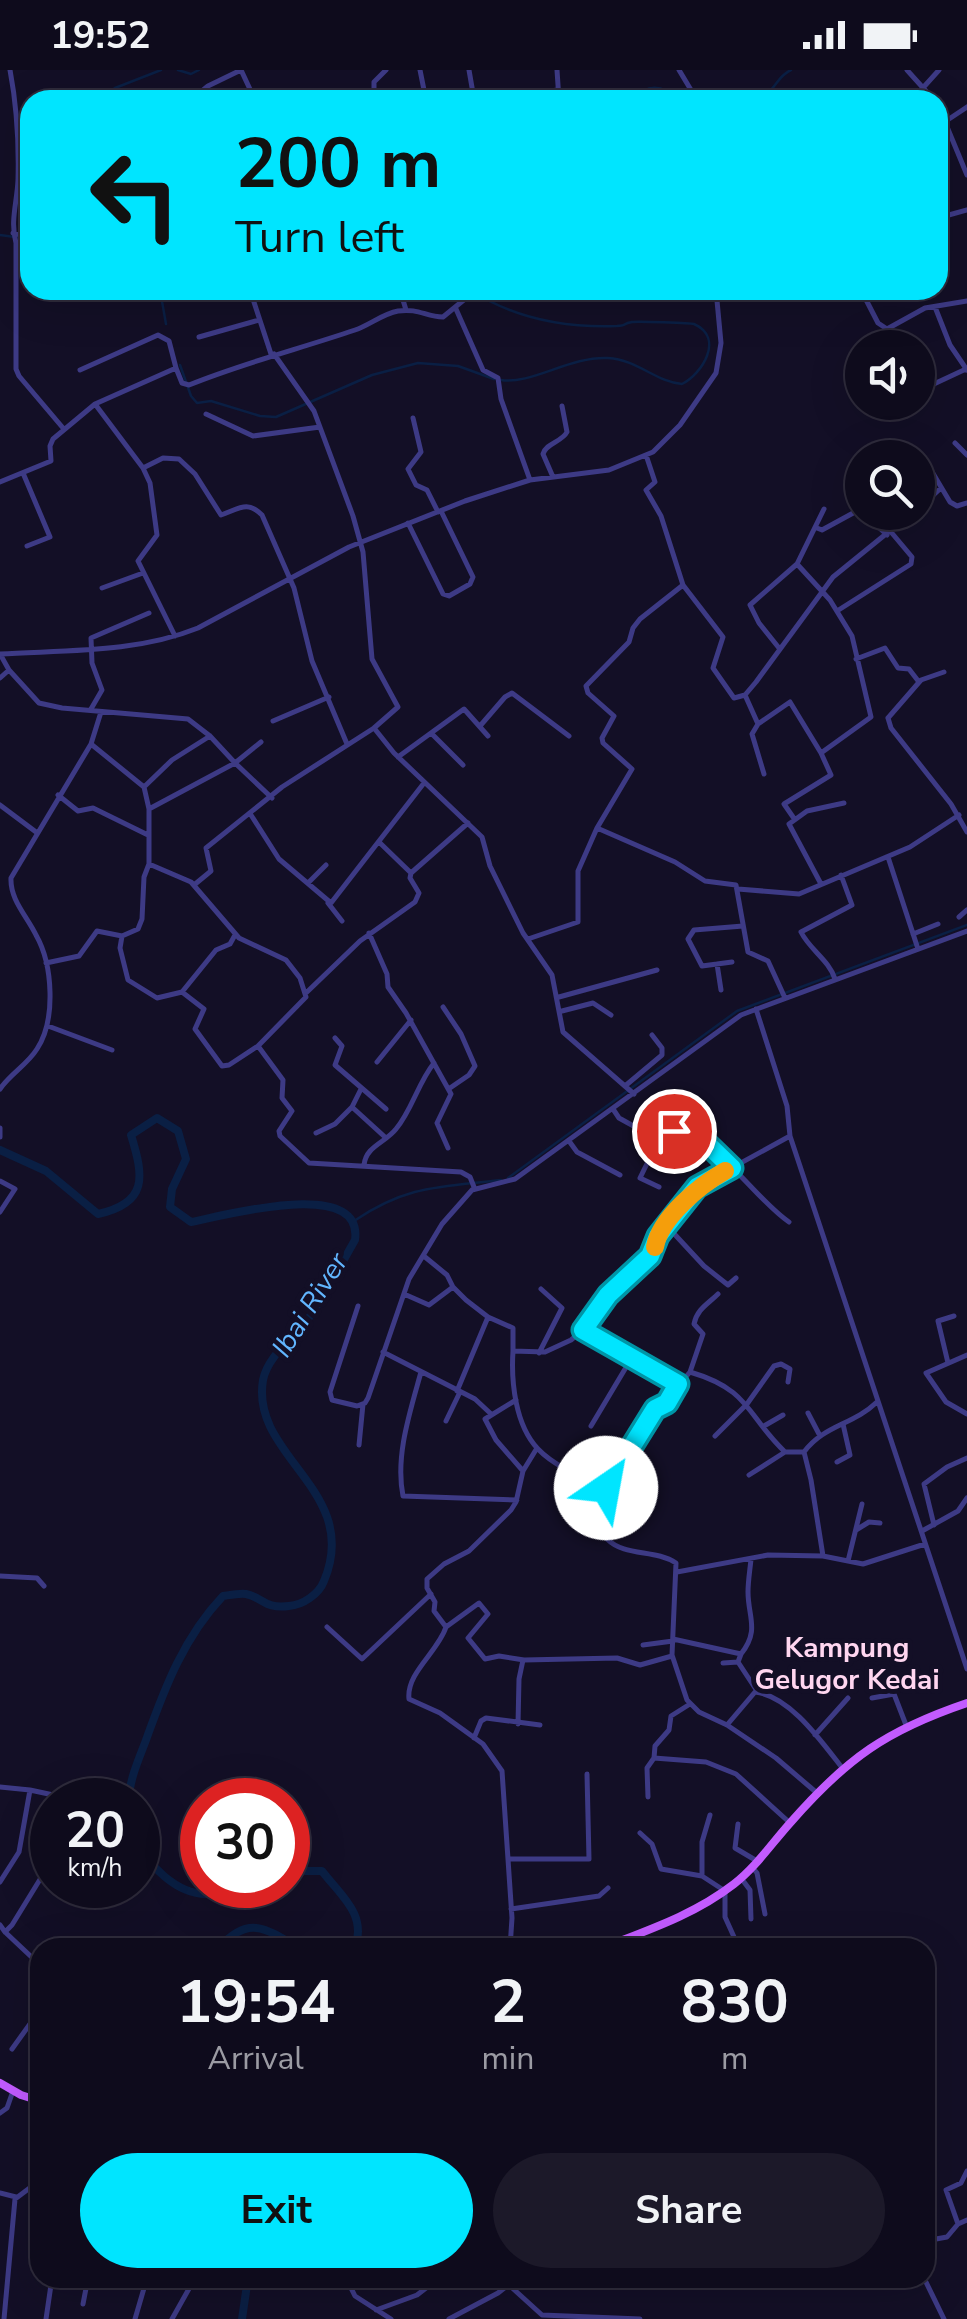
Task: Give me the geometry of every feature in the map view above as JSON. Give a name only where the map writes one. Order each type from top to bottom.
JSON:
[{"type":"main road","points":[[627,1938],[673,1920],[725,1891],[755,1867],[790,1823],[843,1769],[906,1726],[967,1703]]},
{"type":"main road","points":[[0,2082],[30,2097]]},
{"type":"street","points":[[10,70],[18,114],[17,372],[64,428]]},
{"type":"street","points":[[203,90],[241,70],[250,90]]},
{"type":"street","points":[[557,70],[558,90]]},
{"type":"street","points":[[906,70],[924,89],[939,70]]},
{"type":"street","points":[[948,127],[967,174]]},
{"type":"street","points":[[15,238],[20,238]]},
{"type":"street","points":[[194,885],[211,871],[206,848],[282,787],[374,728],[398,707],[375,668],[368,643],[371,613],[361,541],[314,411],[272,355],[253,300]]},
{"type":"street","points":[[403,300],[406,310]]},
{"type":"street","points":[[80,370],[158,336],[169,341],[176,368],[187,385],[355,330],[388,313],[420,310],[440,318],[466,300]]},
{"type":"street","points":[[272,798],[210,736],[184,718],[39,703],[0,654],[138,644],[175,636],[198,628],[361,541],[530,480],[609,470],[646,455],[669,438],[716,373],[721,343],[717,300]]},
{"type":"street","points":[[866,300],[878,323],[888,329],[919,310],[967,301]]},
{"type":"street","points":[[935,306],[950,344],[966,370],[935,384]]},
{"type":"street","points":[[456,309],[483,370],[498,378],[501,399],[530,480]]},
{"type":"street","points":[[199,337],[259,320]]},
{"type":"street","points":[[0,482],[51,461],[50,444],[95,404],[176,368]]},
{"type":"street","points":[[95,404],[143,468],[150,484],[158,535],[138,558],[175,636]]},
{"type":"street","points":[[553,477],[543,454],[568,432],[562,406]]},
{"type":"street","points":[[206,414],[253,436],[320,426]]},
{"type":"street","points":[[408,523],[443,594],[449,596],[470,584],[473,577],[440,511],[427,490],[416,485],[408,469],[420,452],[412,418]]},
{"type":"street","points":[[955,443],[967,455]]},
{"type":"street","points":[[646,455],[655,482],[646,490],[660,513],[684,584],[723,637],[714,671],[731,697],[745,695],[836,573],[894,530]]},
{"type":"street","points":[[143,468],[163,458],[179,459],[195,474],[221,515],[246,505],[254,506],[270,528],[290,577],[311,658],[347,744]]},
{"type":"street","points":[[23,473],[50,537],[27,546]]},
{"type":"street","points":[[935,476],[954,505],[967,503]]},
{"type":"street","points":[[935,494],[942,488]]},
{"type":"street","points":[[780,649],[750,605],[796,564],[824,509]]},
{"type":"street","points":[[817,528],[822,530],[852,512],[864,515],[912,557],[911,564],[837,611]]},
{"type":"street","points":[[796,564],[837,611],[852,636],[871,718]]},
{"type":"street","points":[[102,588],[143,573]]},
{"type":"street","points":[[527,940],[578,922],[577,875],[598,828],[632,769],[603,743],[614,716],[585,688],[629,642],[640,619],[684,584]]},
{"type":"street","points":[[91,709],[102,687],[92,665],[94,636],[148,614]]},
{"type":"street","points":[[856,658],[884,648],[899,669],[910,668],[919,682]]},
{"type":"street","points":[[0,678],[9,670]]},
{"type":"street","points":[[821,753],[871,718],[888,718],[919,682],[944,672]]},
{"type":"street","points":[[480,726],[512,693],[569,736]]},
{"type":"street","points":[[745,695],[758,724]]},
{"type":"street","points":[[273,721],[329,697]]},
{"type":"street","points":[[764,774],[752,734],[758,724],[790,702],[832,772],[784,804],[793,818]]},
{"type":"street","points":[[398,757],[464,709],[488,736]]},
{"type":"street","points":[[0,1090],[34,1054],[48,1026],[46,963],[11,885],[13,874],[91,744],[102,712]]},
{"type":"street","points":[[888,718],[891,728],[915,754],[967,832]]},
{"type":"street","points":[[374,728],[398,757],[484,839],[490,866],[527,940],[552,975],[564,1032],[629,1090]]},
{"type":"street","points":[[432,734],[463,765]]},
{"type":"street","points":[[144,787],[172,760],[210,736]]},
{"type":"street","points":[[149,810],[235,763],[262,742]]},
{"type":"street","points":[[46,963],[79,956],[96,931],[122,936],[135,932],[141,923],[144,877],[149,864],[149,810],[144,787],[91,744]]},
{"type":"street","points":[[328,903],[334,902],[424,783]]},
{"type":"street","points":[[58,794],[78,812],[92,808],[148,834]]},
{"type":"street","points":[[821,884],[789,826],[793,818],[814,808],[844,803]]},
{"type":"street","points":[[0,804],[36,832]]},
{"type":"street","points":[[251,815],[275,854],[342,921]]},
{"type":"street","points":[[738,889],[793,896],[910,848],[959,815]]},
{"type":"street","points":[[182,992],[204,1009],[195,1029],[222,1066],[229,1065],[258,1046],[307,992],[370,933],[417,900],[411,873],[468,824]]},
{"type":"street","points":[[598,828],[675,862],[705,882],[734,884],[748,952],[766,959],[785,998]]},
{"type":"street","points":[[379,842],[411,873]]},
{"type":"street","points":[[888,857],[918,949]]},
{"type":"street","points":[[149,864],[194,885],[235,934],[286,960],[307,992]]},
{"type":"street","points":[[308,883],[326,865]]},
{"type":"street","points":[[834,975],[801,932],[852,904],[841,874]]},
{"type":"street","points":[[959,916],[967,910]]},
{"type":"street","points":[[914,937],[938,924]]},
{"type":"street","points":[[732,962],[704,966],[697,961],[688,942],[691,932],[743,926]]},
{"type":"street","points":[[629,1090],[734,1019],[834,975],[967,932]]},
{"type":"street","points":[[370,933],[387,974],[388,987],[449,1089],[451,1100],[438,1123],[448,1148]]},
{"type":"street","points":[[122,936],[120,948],[130,982],[162,999],[182,992],[216,950],[230,944],[235,934]]},
{"type":"street","points":[[717,964],[721,990]]},
{"type":"street","points":[[558,997],[657,970]]},
{"type":"street","points":[[562,1011],[593,1004],[611,1015]]},
{"type":"street","points":[[442,1007],[461,1034],[475,1066],[471,1074],[449,1089]]},
{"type":"street","points":[[756,1009],[787,1106],[790,1136],[878,1400],[928,1528]]},
{"type":"street","points":[[377,1062],[411,1020]]},
{"type":"street","points":[[48,1026],[112,1050]]},
{"type":"street","points":[[359,1445],[364,1404],[404,1294],[413,1271],[442,1224],[474,1185],[515,1179],[613,1109],[662,1055],[662,1048],[652,1035]]},
{"type":"street","points":[[335,1038],[342,1046],[335,1065],[386,1109]]},
{"type":"street","points":[[258,1046],[283,1080],[281,1095],[292,1110],[279,1131],[280,1136],[309,1163],[461,1172],[474,1185]]},
{"type":"street","points":[[364,1166],[368,1151],[402,1120],[434,1064]]},
{"type":"street","points":[[316,1133],[334,1124],[352,1107],[362,1088]]},
{"type":"street","points":[[352,1107],[386,1138]]},
{"type":"street","points":[[613,1109],[622,1120],[658,1139]]},
{"type":"street","points":[[0,1128],[0,1137]]},
{"type":"street","points":[[658,1188],[640,1178],[658,1139],[674,1131],[701,1138],[761,1201],[790,1222]]},
{"type":"street","points":[[513,1351],[538,1353],[562,1346],[583,1330],[608,1295],[650,1256],[666,1226],[697,1187],[790,1136]]},
{"type":"street","points":[[569,1141],[577,1152],[620,1176]]},
{"type":"street","points":[[0,1181],[14,1189],[0,1212]]},
{"type":"street","points":[[666,1226],[728,1286],[736,1278]]},
{"type":"street","points":[[424,1256],[447,1275],[452,1287],[488,1317],[513,1328],[512,1375],[525,1426],[537,1448],[572,1472],[606,1488]]},
{"type":"street","points":[[404,1294],[429,1305],[452,1287]]},
{"type":"street","points":[[538,1353],[562,1308],[541,1289]]},
{"type":"street","points":[[718,1294],[705,1304],[694,1324],[704,1334],[690,1372],[667,1403],[655,1409],[606,1488],[606,1535],[610,1543],[620,1548],[673,1560],[677,1572],[672,1656],[690,1704],[776,1758],[817,1793]]},
{"type":"street","points":[[358,1306],[330,1392],[332,1400],[364,1404]]},
{"type":"street","points":[[948,1364],[938,1321],[954,1316]]},
{"type":"street","points":[[446,1421],[488,1317]]},
{"type":"street","points":[[583,1330],[678,1384]]},
{"type":"street","points":[[383,1352],[479,1402],[490,1413]]},
{"type":"street","points":[[967,1356],[926,1372],[946,1402],[967,1414]]},
{"type":"street","points":[[591,1426],[630,1359]]},
{"type":"street","points":[[715,1436],[747,1404],[777,1364],[791,1371],[788,1382]]},
{"type":"street","points":[[421,1372],[409,1413],[400,1470],[403,1496],[517,1500]]},
{"type":"street","points":[[690,1372],[717,1381],[747,1404],[785,1452]]},
{"type":"street","points":[[517,1399],[485,1419],[523,1472]]},
{"type":"street","points":[[804,1452],[819,1434],[862,1416],[878,1400]]},
{"type":"street","points":[[808,1413],[819,1434]]},
{"type":"street","points":[[764,1426],[783,1416]]},
{"type":"street","points":[[837,1462],[850,1455],[842,1424]]},
{"type":"street","points":[[446,1627],[434,1611],[436,1602],[426,1583],[428,1577],[469,1551],[511,1510],[523,1472],[537,1448]]},
{"type":"street","points":[[750,1475],[785,1452],[804,1452]]},
{"type":"street","points":[[804,1452],[823,1556]]},
{"type":"street","points":[[967,1458],[924,1484],[928,1528],[925,1544],[967,1669]]},
{"type":"street","points":[[928,1528],[958,1511],[967,1498]]},
{"type":"street","points":[[848,1561],[862,1504]]},
{"type":"street","points":[[854,1532],[862,1524],[880,1523]]},
{"type":"street","points":[[677,1572],[768,1556],[823,1556],[867,1564],[925,1544]]},
{"type":"street","points":[[738,1662],[751,1636],[751,1559]]},
{"type":"street","points":[[0,1576],[36,1578],[44,1586]]},
{"type":"street","points":[[326,1627],[362,1659],[431,1594]]},
{"type":"street","points":[[510,1938],[503,1776],[488,1749],[440,1713],[410,1699],[410,1682],[446,1627],[480,1602],[488,1614],[468,1641],[485,1659],[617,1658],[637,1665],[672,1656]]},
{"type":"street","points":[[643,1645],[673,1640],[741,1654]]},
{"type":"street","points":[[518,1724],[523,1660]]},
{"type":"street","points":[[723,1663],[738,1662]]},
{"type":"street","points":[[738,1662],[757,1691],[779,1700],[843,1769]]},
{"type":"street","points":[[727,1725],[757,1691]]},
{"type":"street","points":[[872,1698],[894,1694],[906,1726]]},
{"type":"street","points":[[815,1735],[848,1698]]},
{"type":"street","points":[[648,1797],[647,1768],[654,1758],[655,1746],[670,1730],[671,1716],[690,1704]]},
{"type":"street","points":[[474,1738],[484,1719],[540,1725]]},
{"type":"street","points":[[654,1758],[703,1761],[736,1774],[790,1823]]},
{"type":"street","points":[[508,1859],[589,1859],[587,1774]]},
{"type":"street","points":[[0,1787],[30,1790],[18,1852],[0,1882]]},
{"type":"street","points":[[702,1876],[702,1842],[710,1814]]},
{"type":"street","points":[[738,1824],[736,1848],[755,1867],[766,1914]]},
{"type":"street","points":[[640,1833],[650,1842],[661,1869],[702,1876],[725,1891],[726,1917],[735,1938]]},
{"type":"street","points":[[742,1879],[750,1890],[751,1919]]},
{"type":"street","points":[[511,1909],[599,1896],[608,1888]]},
{"type":"street","points":[[6,1932],[30,1895]]},
{"type":"street","points":[[0,1925],[30,1956]]},
{"type":"street","points":[[640,1933],[641,1938]]},
{"type":"street","points":[[12,2048],[30,2024]]},
{"type":"street","points":[[0,2113],[7,2108],[13,2091]]},
{"type":"street","points":[[958,2224],[946,2190],[962,2183],[967,2172]]},
{"type":"street","points":[[0,2192],[16,2197],[30,2189]]},
{"type":"street","points":[[4,2319],[16,2197]]},
{"type":"street","points":[[935,2239],[948,2237],[958,2224],[967,2220]]},
{"type":"street","points":[[46,2319],[51,2288]]},
{"type":"street","points":[[83,2304],[86,2288]]},
{"type":"street","points":[[135,2319],[144,2288]]},
{"type":"street","points":[[172,2319],[189,2288]]},
{"type":"street","points":[[352,2288],[356,2296],[392,2319]]},
{"type":"street","points":[[376,2310],[425,2288]]},
{"type":"street","points":[[449,2319],[506,2288]]},
{"type":"street","points":[[512,2288],[542,2316],[640,2319]]},
{"type":"street","points":[[929,2288],[944,2319]]},
{"type":"waterway","points":[[113,90],[161,70]]},
{"type":"waterway","points":[[178,70],[191,74],[199,70]]},
{"type":"waterway","points":[[770,90],[791,70]]},
{"type":"waterway","points":[[645,90],[664,90]]},
{"type":"waterway","points":[[0,235],[20,238]]},
{"type":"waterway","points":[[162,300],[166,324]]},
{"type":"waterway","points":[[487,300],[560,323],[694,324],[708,338],[703,364],[682,384],[608,358],[501,380]]},
{"type":"waterway","points":[[180,365],[197,403],[211,401],[276,417],[372,375],[418,363],[458,366],[494,379]]},
{"type":"waterway","points":[[508,1178],[737,1011],[967,925]]},
{"type":"waterway","name":"Ibai River","points":[[0,1150],[46,1171],[98,1214],[126,1203],[134,1195],[139,1176],[131,1135],[157,1118],[178,1131],[186,1159],[172,1189],[170,1207],[191,1222],[288,1205],[338,1209],[352,1221],[355,1240],[315,1309],[276,1355],[263,1380],[263,1407],[272,1431],[318,1498],[329,1522],[332,1549],[324,1581],[310,1598],[289,1606],[269,1605],[246,1594],[223,1596],[197,1628],[168,1682],[133,1778]]},
{"type":"waterway","points":[[354,1221],[408,1194],[501,1180]]},
{"type":"waterway","name":"Ibai River","points":[[310,1871],[322,1871],[344,1897],[355,1915],[358,1938]]},
{"type":"waterway","name":"Ibai River","points":[[160,1872],[180,1887]]},
{"type":"waterway","name":"Ibai River","points":[[229,1938],[248,1928],[281,1938]]},
{"type":"waterway","name":"Ibai River","points":[[242,2319],[247,2288]]},
{"type":"slow traffic","points":[[655,1247],[658,1236],[697,1187],[725,1171]]},
{"type":"district","name":"Kampung Gelugor Kedai","points":[[847,1664]]},
{"type":"route","points":[[606,1488],[655,1409],[667,1403],[678,1384],[583,1330],[608,1295],[654,1251],[658,1236],[697,1187],[732,1168],[701,1138],[674,1131]]}]
